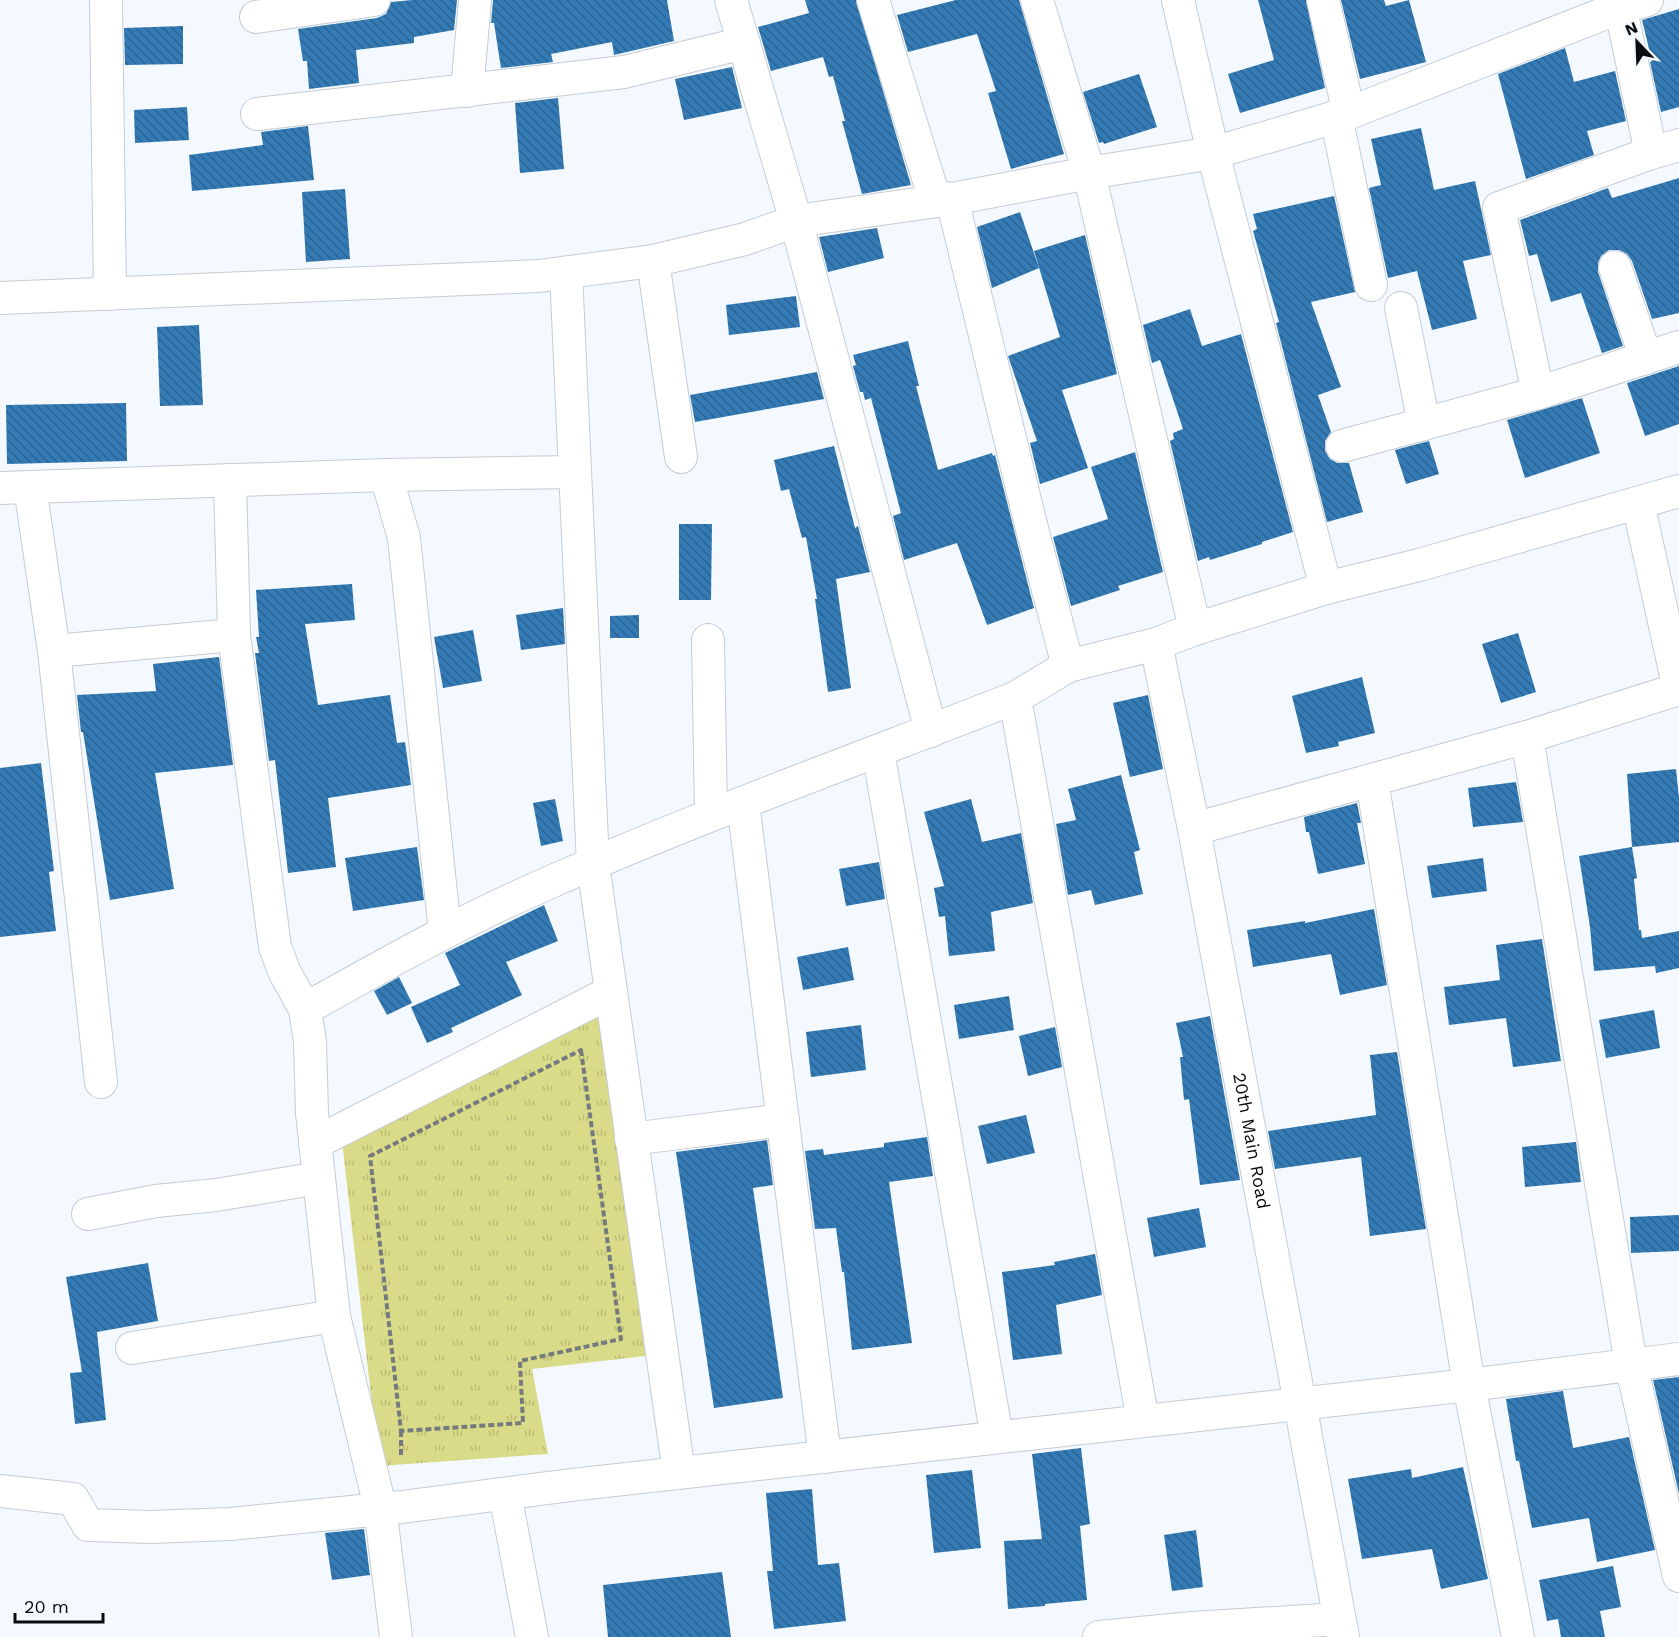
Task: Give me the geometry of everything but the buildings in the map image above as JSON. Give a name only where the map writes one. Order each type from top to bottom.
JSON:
[{"type":"street","points":[[106,0],[111,294]]},
{"type":"street","points":[[256,17],[374,0]]},
{"type":"street","points":[[467,91],[475,0]]},
{"type":"street","points":[[731,0],[796,221],[931,731]]},
{"type":"street","points":[[873,0],[934,197],[952,199]]},
{"type":"street","points":[[1037,0],[1089,173],[1195,629]]},
{"type":"street","points":[[1178,0],[1213,153],[1326,588]]},
{"type":"street","points":[[1323,0],[1371,285]]},
{"type":"street","points":[[0,298],[539,276],[653,261],[745,239],[796,221],[952,199],[1089,173],[1213,153],[1343,115],[1629,2],[1665,149],[1499,208],[1538,393]]},
{"type":"street","points":[[257,114],[624,72],[744,43]]},
{"type":"street","points":[[952,199],[1029,517],[1068,666]]},
{"type":"street","points":[[653,261],[681,457]]},
{"type":"street","points":[[1615,267],[1646,358]]},
{"type":"street","points":[[566,273],[593,864],[679,1473]]},
{"type":"street","points":[[1401,308],[1424,424]]},
{"type":"street","points":[[1342,446],[1538,393],[1679,347]]},
{"type":"street","points":[[101,1082],[54,651],[15,488],[386,475],[575,472]]},
{"type":"street","points":[[386,475],[404,538],[445,932]]},
{"type":"street","points":[[230,480],[234,635],[275,947],[285,973],[305,1009],[310,1042],[315,1143],[334,1316],[380,1507],[396,1637]]},
{"type":"street","points":[[305,1009],[445,932],[545,884],[711,815],[1015,698],[1068,666],[1156,644],[1195,629],[1326,588],[1431,562],[1679,491]]},
{"type":"street","points":[[1194,829],[1527,737],[1679,689],[1638,503]]},
{"type":"street","points":[[54,651],[234,635]]},
{"type":"street","points":[[708,640],[711,815]]},
{"type":"street","name":"20th Main Road","points":[[1156,644],[1194,829],[1341,1628]]},
{"type":"street","points":[[1015,698],[1143,1420]]},
{"type":"street","points":[[1527,737],[1631,1364],[1679,1576]]},
{"type":"street","points":[[878,751],[997,1437]]},
{"type":"street","points":[[1372,780],[1469,1385],[1518,1637]]},
{"type":"street","points":[[743,803],[825,1457]]},
{"type":"street","points":[[315,1143],[611,992]]},
{"type":"street","points":[[631,1139],[783,1120]]},
{"type":"street","points":[[88,1214],[156,1202],[216,1196],[319,1178]]},
{"type":"street","points":[[132,1348],[334,1316]]},
{"type":"street","points":[[0,1491],[73,1499],[88,1525],[150,1527],[230,1524],[380,1507],[402,1507],[679,1473],[1469,1385],[1679,1359]]},
{"type":"street","points":[[505,1494],[532,1637]]},
{"type":"street","points":[[1099,1637],[1341,1628]]},
{"type":"path","points":[[581,1050],[621,1339],[520,1361],[523,1424],[401,1431],[370,1156],[581,1050]]},
{"type":"green space","points":[[601,1016],[654,1355],[532,1369],[548,1454],[379,1466],[342,1141]]}]
